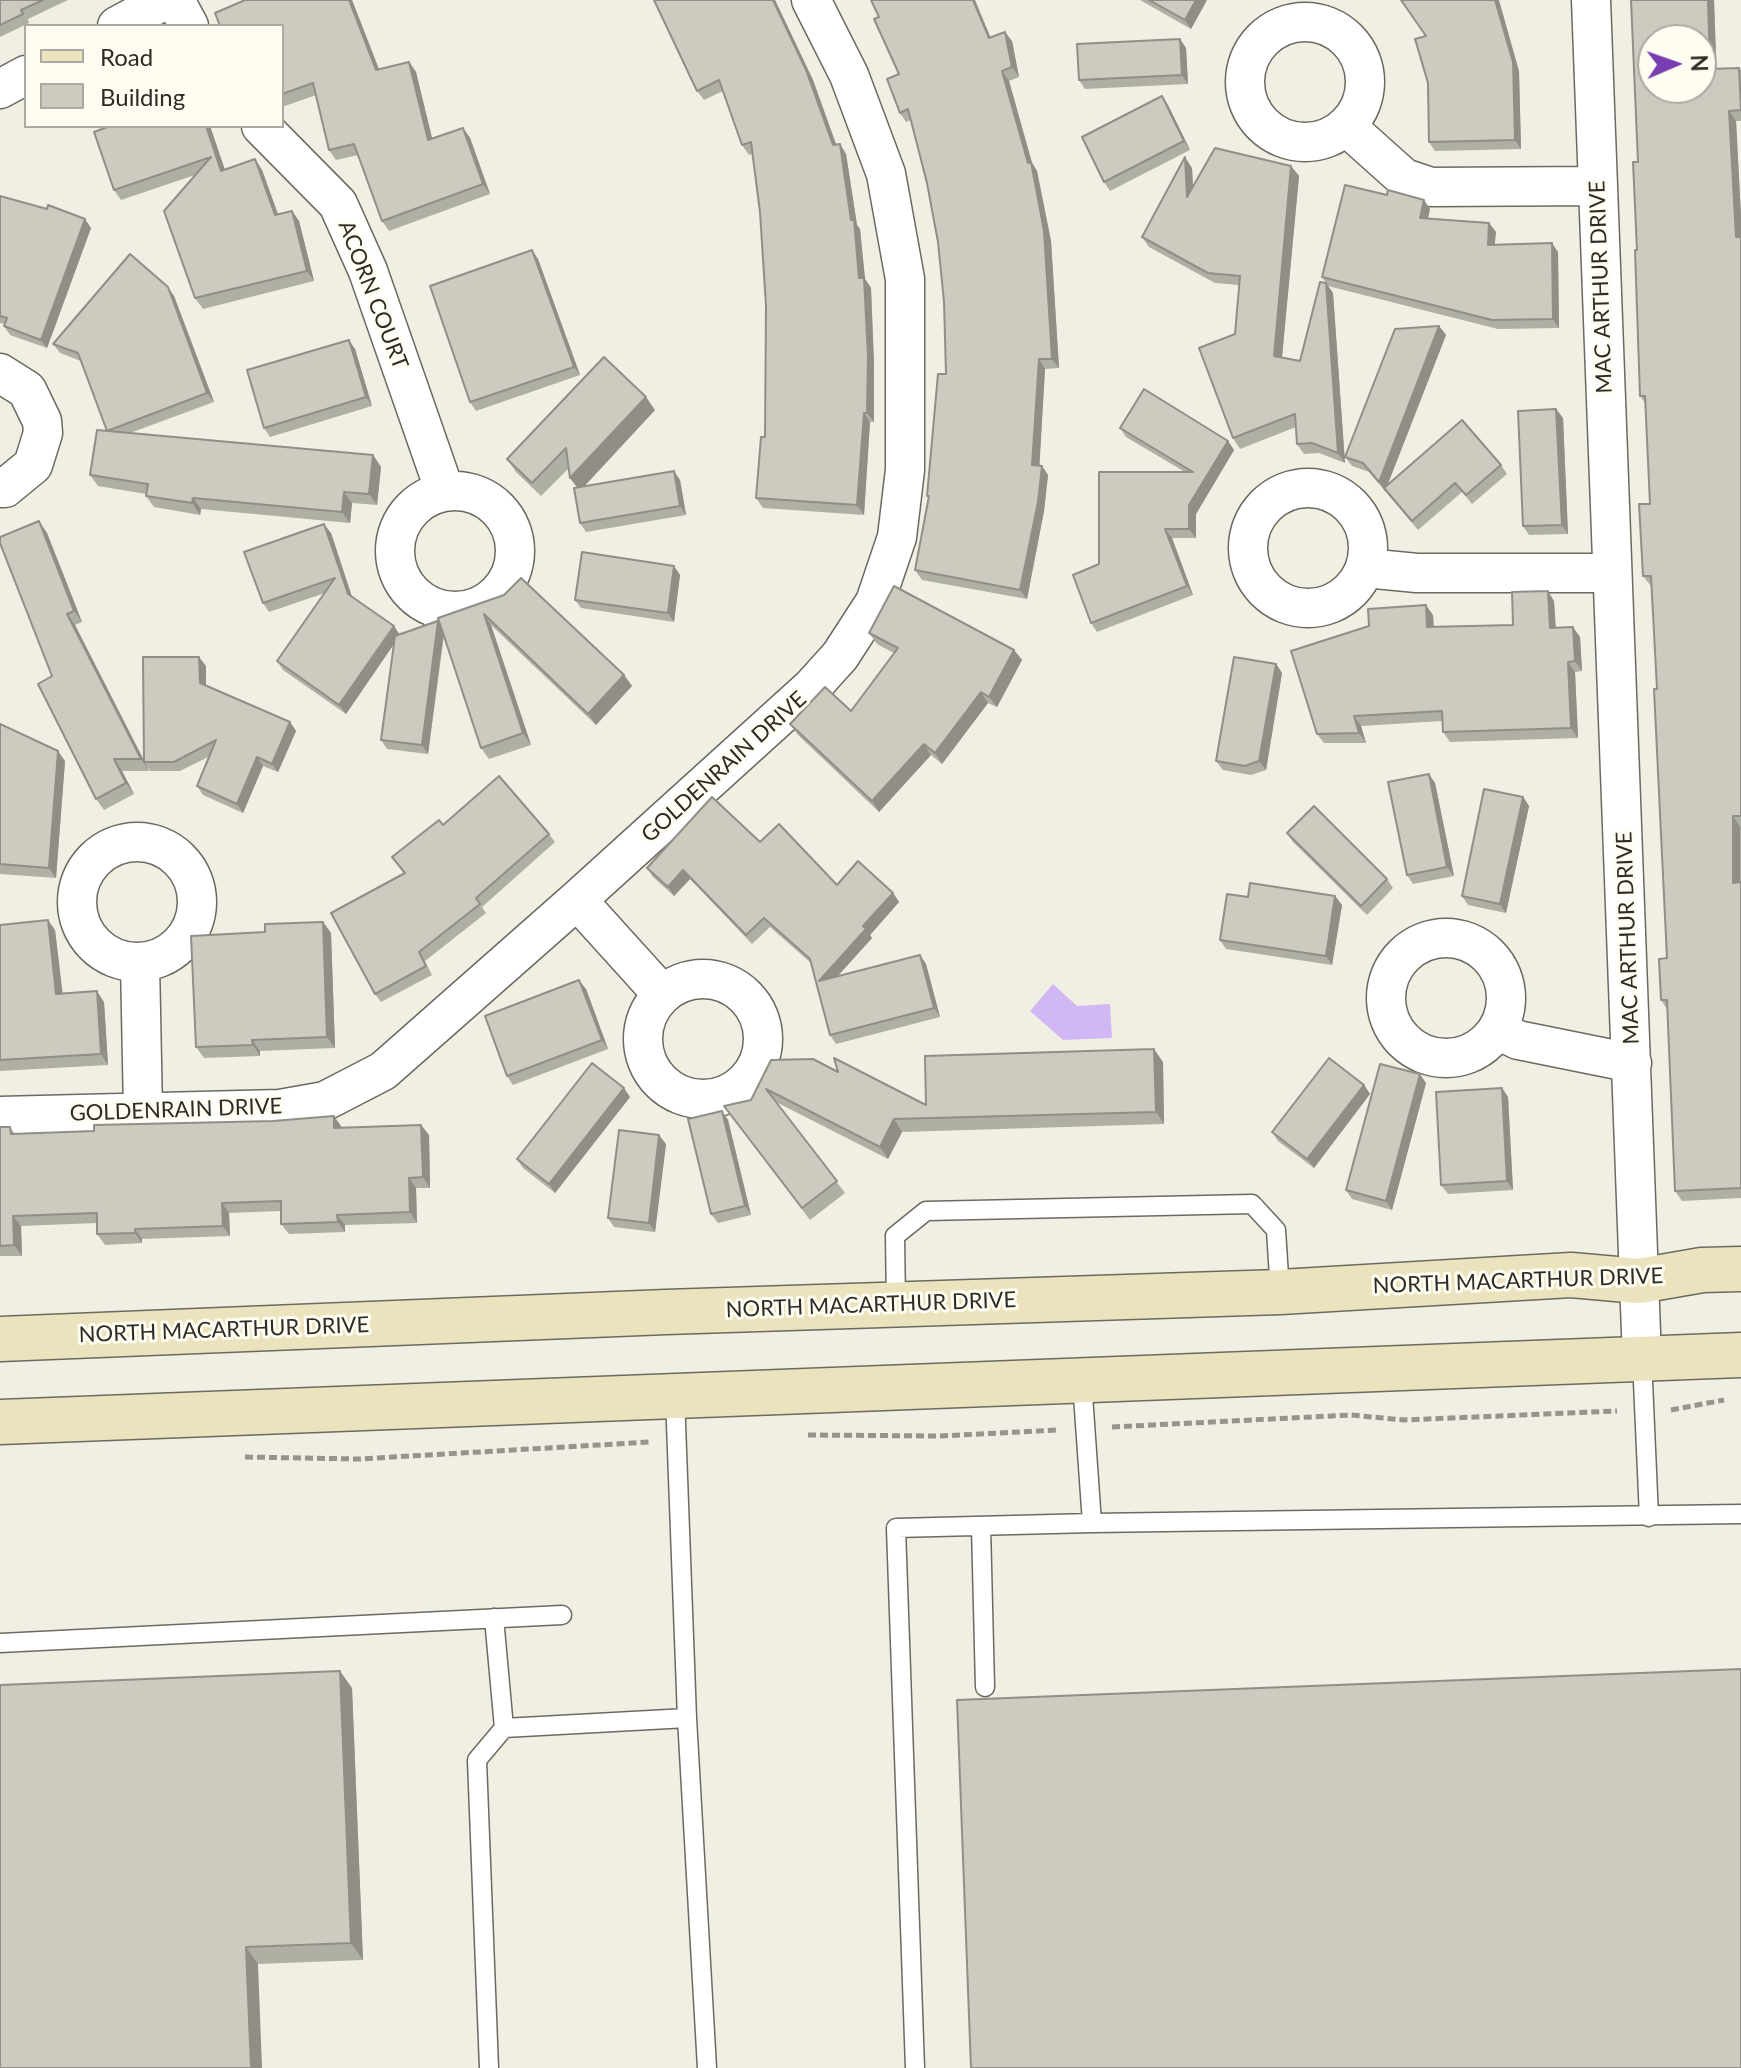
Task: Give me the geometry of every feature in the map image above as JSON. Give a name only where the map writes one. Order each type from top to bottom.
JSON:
[{"type":"main road","name":"NORTH MACARTHUR DRIVE","points":[[0,1339],[1280,1292],[1571,1275],[1639,1281],[1702,1270],[1741,1269]]},
{"type":"main road","points":[[0,1422],[1741,1355]]},
{"type":"street","points":[[121,24],[165,0]]},
{"type":"street","points":[[175,0],[188,24]]},
{"type":"street","name":"GOLDENRAIN DRIVE","points":[[0,1116],[280,1109],[325,1101],[383,1071],[812,687],[840,656],[875,602],[897,537],[905,470],[905,279],[886,174],[849,75],[811,0]]},
{"type":"street","name":"MAC ARTHUR DRIVE","points":[[1591,0],[1642,1359]]},
{"type":"street","points":[[0,89],[24,76]]},
{"type":"street","points":[[1347,127],[1404,178],[1431,187],[1596,186]]},
{"type":"street","name":"ACORN COURT","points":[[263,128],[338,204],[368,271],[444,489]]},
{"type":"street","points":[[0,373],[27,390],[42,421],[43,433],[33,465],[5,488],[0,488]]},
{"type":"street","points":[[1365,568],[1417,573],[1612,573]]},
{"type":"street","points":[[577,900],[662,994]]},
{"type":"street","points":[[140,963],[143,1111]]},
{"type":"street","name":"MAC ARTHUR DRIVE","points":[[1498,1030],[1518,1040],[1632,1063]]},
{"type":"lane","points":[[896,1305],[895,1236],[926,1211],[1252,1204],[1276,1230],[1280,1292]]},
{"type":"lane","points":[[1642,1359],[1649,1517]]},
{"type":"lane","points":[[1082,1381],[1092,1523]]},
{"type":"lane","points":[[675,1397],[687,1718],[707,2068]]},
{"type":"lane","points":[[915,2068],[896,1528],[1741,1514]]},
{"type":"lane","points":[[981,1526],[985,1687]]},
{"type":"lane","points":[[0,1643],[562,1615]]},
{"type":"lane","points":[[489,2068],[477,1760],[504,1728],[494,1618]]},
{"type":"lane","points":[[504,1728],[687,1718]]},
{"type":"path","points":[[801,1435],[940,1436],[1351,1415],[1404,1420],[1575,1415],[1643,1409],[1676,1410],[1732,1399]]},
{"type":"path","points":[[234,1457],[359,1459],[677,1440]]},
{"type":"shaded area","points":[[1053,984],[1077,1006],[1110,1004],[1112,1038],[1063,1040],[1030,1011]]},
{"type":"building","points":[[0,0],[43,0],[21,10],[23,14],[0,25]]},
{"type":"building","points":[[245,0],[349,0],[376,70],[409,62],[428,140],[463,128],[483,184],[382,221],[354,144],[329,150],[313,83],[284,93],[284,24],[219,24],[215,13]]},
{"type":"building","points":[[654,0],[773,0],[806,70],[833,145],[840,144],[851,220],[854,220],[859,278],[864,278],[868,356],[867,413],[864,413],[857,505],[756,498],[761,437],[765,437],[766,306],[760,212],[751,142],[742,145],[719,80],[697,91]]},
{"type":"building","points":[[871,0],[973,0],[989,38],[1005,32],[1012,67],[1002,71],[1028,163],[1031,162],[1044,231],[1052,359],[1039,359],[1032,465],[1042,466],[1020,590],[915,570],[929,496],[938,374],[946,374],[944,302],[938,242],[927,183],[908,109],[900,113],[887,79],[899,74],[874,19],[879,17]]},
{"type":"building","points":[[1149,0],[1196,0],[1185,20]]},
{"type":"building","points":[[1401,0],[1495,0],[1513,62],[1515,140],[1429,142],[1428,83],[1415,39],[1426,36]]},
{"type":"building","points":[[1631,0],[1708,0],[1709,24],[1637,24],[1637,104],[1717,104],[1717,69],[1739,68],[1741,110],[1729,111],[1736,237],[1741,237],[1741,816],[1733,816],[1733,883],[1741,882],[1741,1188],[1675,1191],[1667,1000],[1661,1000],[1659,959],[1667,958],[1654,689],[1657,689],[1651,576],[1643,576],[1639,504],[1650,504],[1645,396],[1640,396],[1633,162],[1638,162]]},
{"type":"building","points":[[1180,39],[1182,75],[1079,80],[1077,44]]},
{"type":"building","points":[[1162,96],[1184,141],[1104,182],[1082,137]]},
{"type":"building","points":[[105,128],[207,128],[221,171],[255,159],[275,215],[292,211],[307,271],[195,298],[164,211],[211,157],[114,190],[94,132]]},
{"type":"building","points":[[1215,148],[1291,166],[1274,356],[1300,361],[1320,282],[1326,283],[1338,453],[1312,443],[1297,444],[1295,414],[1233,438],[1199,348],[1235,334],[1240,276],[1208,273],[1142,237],[1185,157],[1187,197]]},
{"type":"building","points":[[1345,185],[1387,195],[1388,190],[1424,200],[1420,218],[1489,223],[1488,245],[1552,243],[1553,319],[1492,320],[1322,277]]},
{"type":"building","points":[[0,196],[47,209],[48,205],[85,219],[41,340],[4,326],[7,318],[0,316]]},
{"type":"building","points":[[532,250],[574,367],[470,402],[430,286]]},
{"type":"building","points":[[130,254],[168,287],[207,393],[107,431],[78,353],[53,344]]},
{"type":"building","points":[[1439,326],[1379,482],[1363,463],[1345,457],[1395,329]]},
{"type":"building","points":[[349,340],[366,397],[264,428],[247,370]]},
{"type":"building","points":[[604,357],[646,397],[570,478],[566,448],[532,483],[507,459]]},
{"type":"building","points":[[1144,389],[1228,441],[1189,505],[1189,529],[1165,529],[1187,586],[1091,623],[1073,575],[1099,564],[1099,472],[1193,472],[1120,428]]},
{"type":"building","points":[[1556,409],[1562,525],[1523,526],[1518,411]]},
{"type":"building","points":[[1462,420],[1501,465],[1466,495],[1455,483],[1412,521],[1384,488]]},
{"type":"building","points":[[97,430],[373,455],[369,494],[344,492],[342,512],[193,498],[192,503],[146,496],[148,484],[90,475]]},
{"type":"building","points":[[674,471],[680,506],[580,523],[574,488]]},
{"type":"building","points":[[39,521],[74,611],[67,614],[141,759],[114,759],[126,783],[96,799],[38,684],[52,676],[0,543],[0,537]]},
{"type":"building","points":[[324,524],[348,594],[394,626],[339,705],[277,661],[335,578],[263,603],[244,552]]},
{"type":"building","points":[[582,552],[674,566],[668,613],[575,600]]},
{"type":"building","points":[[521,578],[624,675],[588,714],[484,614],[523,733],[481,748],[438,618],[504,595]]},
{"type":"building","points":[[894,586],[1014,650],[989,697],[981,692],[935,753],[924,744],[872,801],[790,724],[825,687],[851,711],[898,648],[869,633]]},
{"type":"building","points":[[1548,591],[1550,628],[1573,627],[1575,661],[1568,662],[1571,728],[1443,732],[1442,711],[1354,716],[1359,733],[1317,734],[1291,651],[1369,626],[1368,609],[1426,605],[1427,627],[1513,625],[1512,592]]},
{"type":"building","points":[[438,621],[422,745],[381,740],[395,636]]},
{"type":"building","points":[[143,657],[199,657],[200,683],[290,722],[272,764],[257,757],[237,804],[197,786],[216,740],[174,762],[144,762]]},
{"type":"building","points":[[1234,657],[1276,664],[1259,761],[1245,766],[1216,761]]},
{"type":"building","points":[[0,724],[58,751],[49,868],[0,864]]},
{"type":"building","points":[[1429,774],[1447,867],[1407,875],[1388,782]]},
{"type":"building","points":[[499,776],[549,834],[476,898],[480,904],[419,952],[426,966],[375,994],[331,913],[405,873],[392,857],[439,820],[443,825]]},
{"type":"building","points":[[1484,789],[1523,797],[1500,904],[1462,896]]},
{"type":"building","points":[[712,797],[760,842],[779,824],[837,885],[858,861],[893,893],[863,926],[866,929],[819,981],[920,955],[934,1008],[830,1035],[810,959],[764,918],[746,935],[683,870],[668,887],[647,868]]},
{"type":"building","points":[[1314,806],[1387,879],[1361,906],[1287,833]]},
{"type":"building","points":[[1250,883],[1335,896],[1326,956],[1220,940],[1227,894],[1248,897]]},
{"type":"building","points":[[48,920],[56,994],[97,991],[101,1054],[0,1060],[0,925]]},
{"type":"building","points":[[323,922],[327,1037],[252,1040],[253,1045],[196,1047],[191,936],[265,932],[265,924]]},
{"type":"building","points":[[579,980],[602,1040],[507,1076],[485,1016]]},
{"type":"building","points":[[1154,1049],[1156,1112],[894,1119],[880,1147],[766,1089],[837,1181],[802,1208],[724,1106],[751,1100],[771,1060],[813,1059],[838,1072],[834,1058],[926,1105],[925,1056]]},
{"type":"building","points":[[1329,1058],[1364,1085],[1307,1159],[1272,1132]]},
{"type":"building","points":[[592,1063],[624,1088],[549,1184],[517,1159]]},
{"type":"building","points":[[1380,1064],[1420,1074],[1386,1201],[1346,1190]]},
{"type":"building","points":[[1502,1088],[1507,1181],[1441,1185],[1436,1092]]},
{"type":"building","points":[[722,1111],[745,1206],[711,1214],[688,1119]]},
{"type":"building","points":[[334,1116],[334,1128],[421,1125],[423,1177],[409,1178],[410,1212],[337,1215],[338,1222],[281,1224],[281,1201],[222,1203],[223,1226],[135,1229],[135,1233],[97,1234],[97,1213],[13,1216],[14,1245],[0,1246],[0,1127],[10,1127],[11,1134],[94,1131],[94,1125],[273,1121]]},
{"type":"building","points":[[619,1130],[659,1135],[649,1223],[608,1218]]},
{"type":"building","points":[[1741,1669],[1741,2068],[971,2068],[957,1700]]},
{"type":"building","points":[[340,1671],[351,1943],[246,1947],[251,2068],[0,2068],[0,1685]]}]
